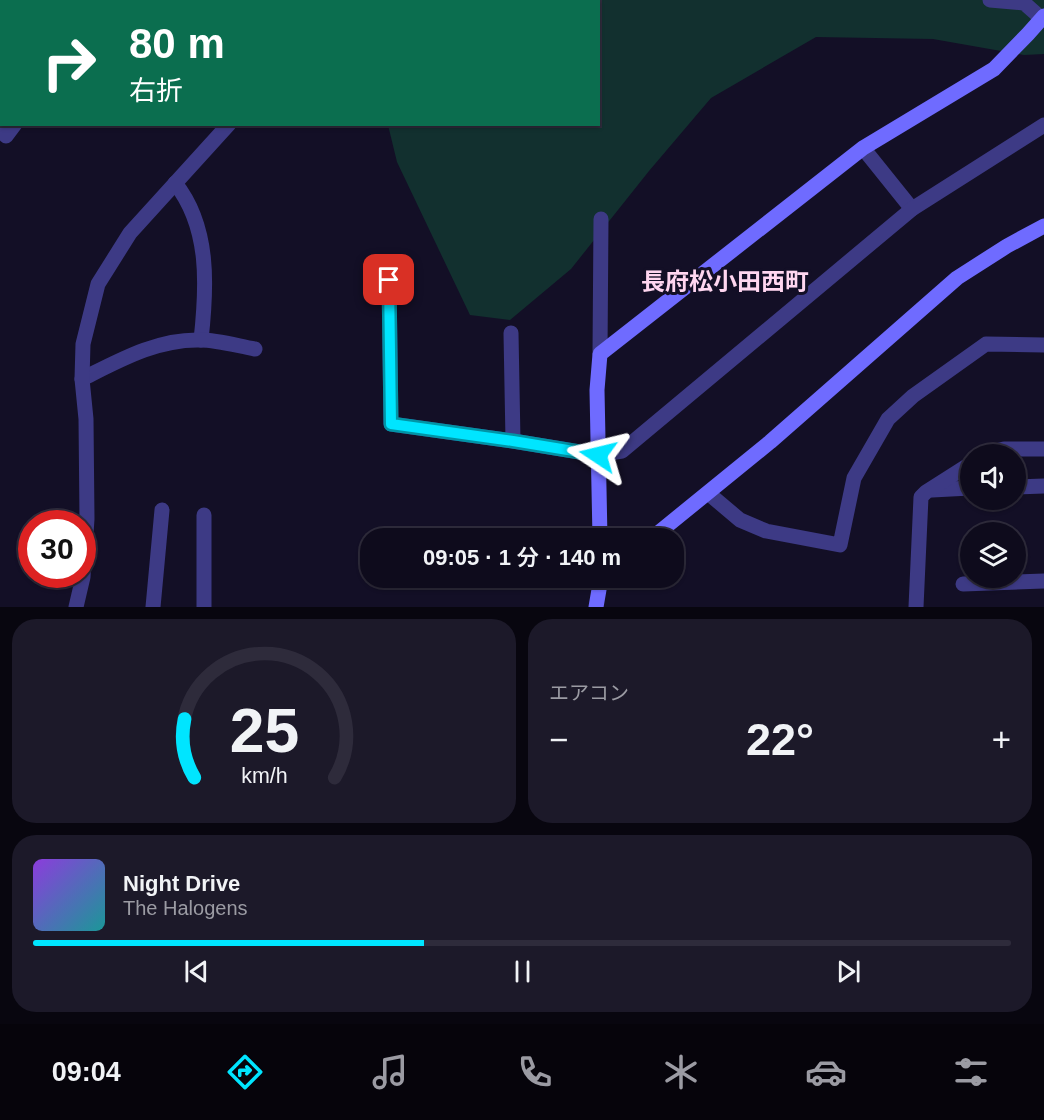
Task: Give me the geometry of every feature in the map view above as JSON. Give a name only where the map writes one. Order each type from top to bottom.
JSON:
[{"type":"street","points":[[600,354],[863,148],[994,69],[1043,17],[1024,3],[990,0]]},
{"type":"street","points":[[389,280],[391,424],[598,455],[622,451],[912,209],[1044,125]]},
{"type":"street","points":[[0,130],[6,136],[14,126]]},
{"type":"street","points":[[76,607],[83,577],[87,519],[83,344],[98,284],[130,233],[227,126]]},
{"type":"street","points":[[863,148],[912,209]]},
{"type":"street","points":[[175,183],[189,203],[197,225],[202,255],[206,296],[201,340]]},
{"type":"street","points":[[600,528],[597,390],[600,354],[601,219]]},
{"type":"street","points":[[664,528],[770,442],[957,278],[1007,246],[1044,226]]},
{"type":"street","points":[[511,333],[513,441]]},
{"type":"street","points":[[82,379],[134,353],[161,344],[201,340],[255,349]]},
{"type":"street","points":[[708,493],[740,520],[766,531],[840,545],[854,478],[888,419],[913,396],[986,344],[1044,345]]},
{"type":"street","points":[[1026,449],[1044,449]]},
{"type":"street","points":[[916,607],[921,497],[960,471]]},
{"type":"street","points":[[1026,487],[1044,486]]},
{"type":"street","points":[[932,490],[960,489]]},
{"type":"street","points":[[153,607],[162,510]]},
{"type":"street","points":[[204,515],[204,607]]},
{"type":"street","points":[[1026,582],[1044,581]]},
{"type":"street","points":[[596,607],[600,588]]},
{"type":"green space","points":[[600,0],[1044,0],[1044,54],[1024,55],[933,39],[816,37],[711,98],[571,269],[510,320],[470,315],[397,162],[388,126],[600,126]]},
{"type":"district","name":"長府松小田西町","points":[[725,282]]},
{"type":"route","points":[[389,280],[391,424],[598,455]]}]
